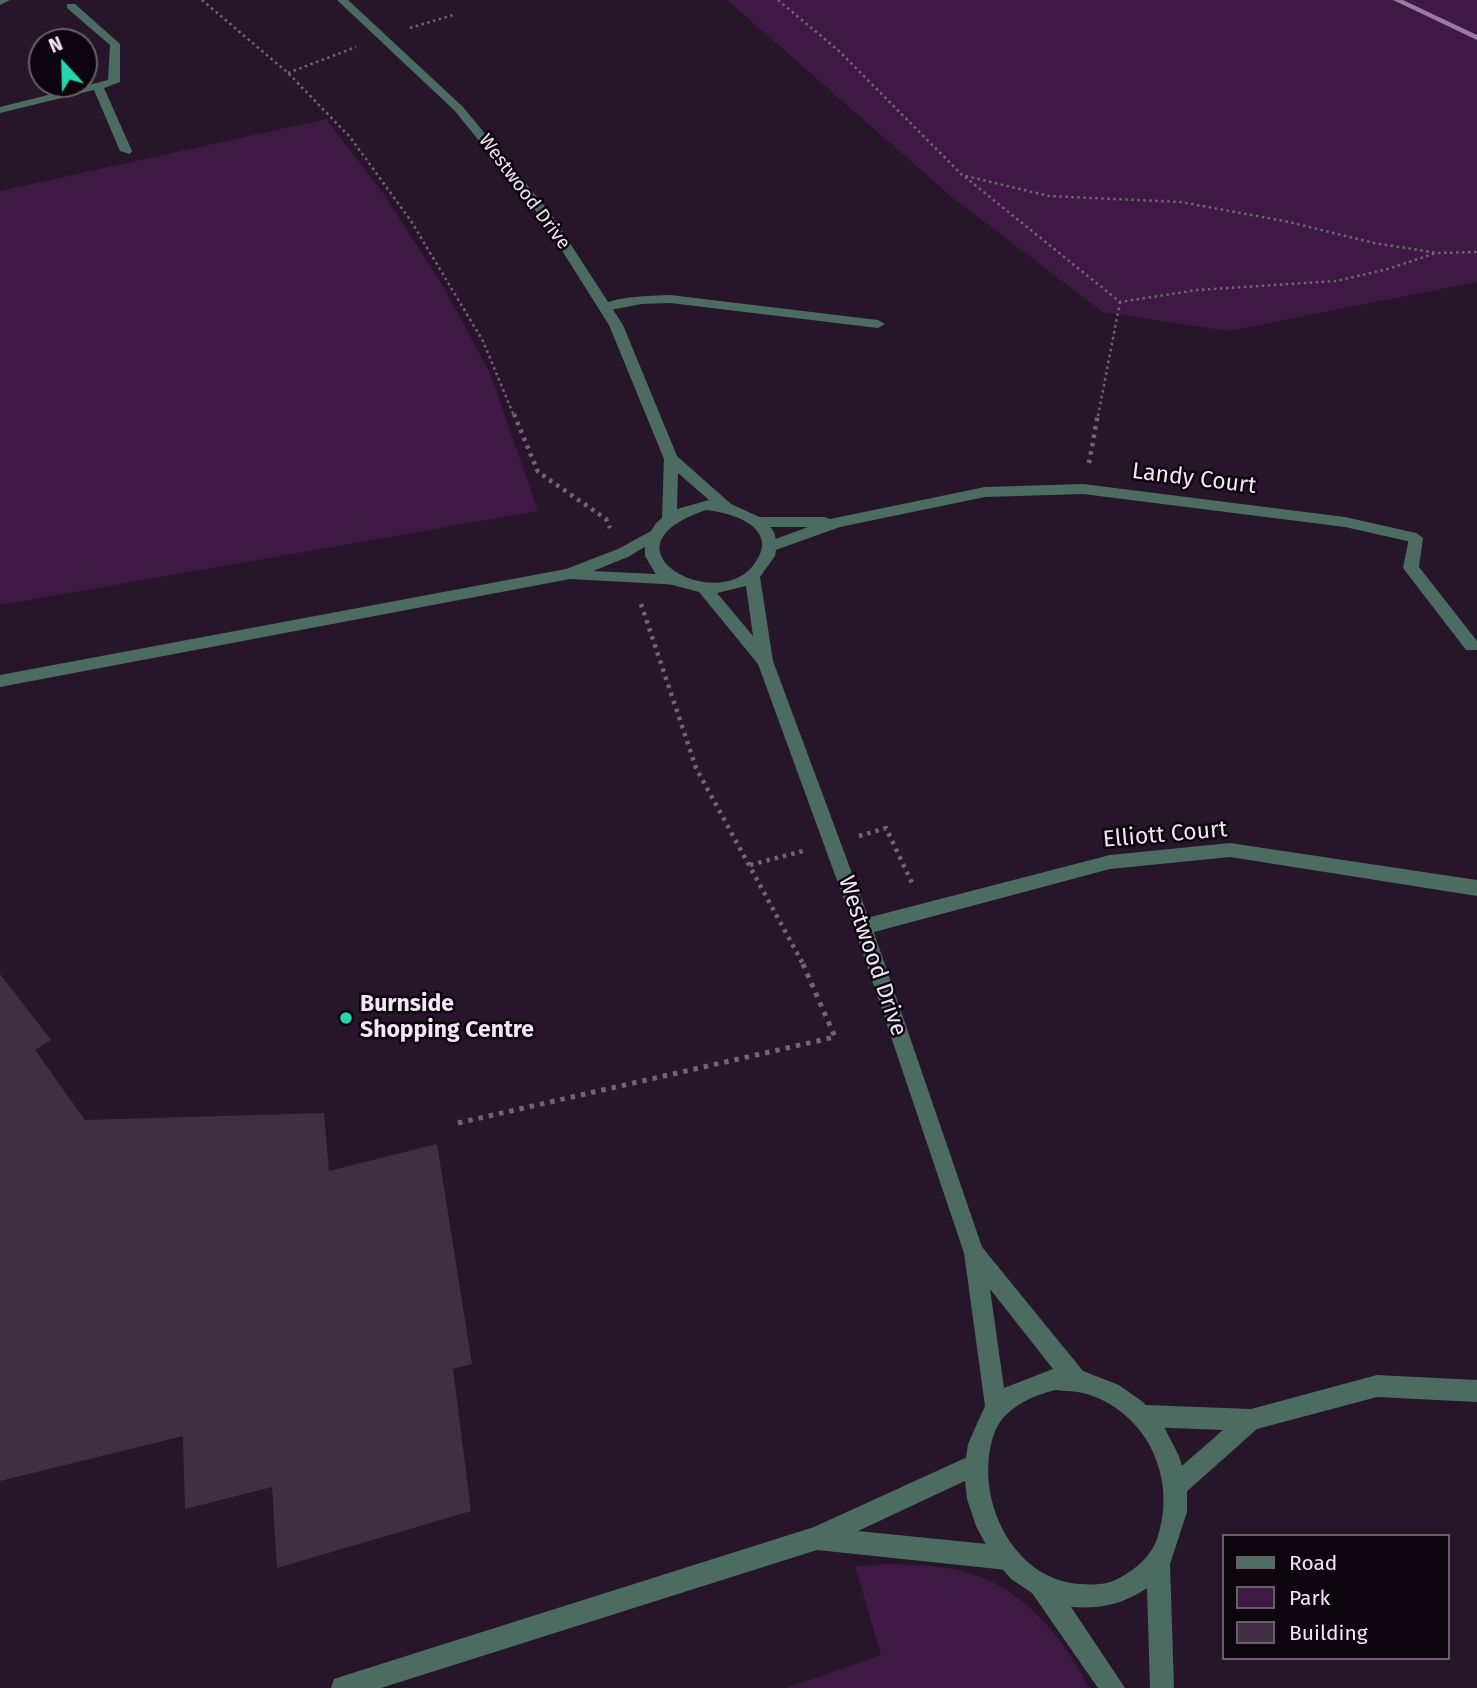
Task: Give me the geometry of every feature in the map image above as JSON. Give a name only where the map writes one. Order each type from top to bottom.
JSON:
[{"type":"street","points":[[0,2],[5,0]]},
{"type":"street","name":"Westwood Drive","points":[[342,0],[459,108],[547,217],[605,307],[616,325],[671,459],[669,517]]},
{"type":"street","points":[[71,6],[96,28]]},
{"type":"street","points":[[98,29],[115,44],[114,82],[98,86],[126,151]]},
{"type":"street","points":[[0,110],[49,98]]},
{"type":"street","points":[[605,307],[642,300],[670,299],[878,324]]},
{"type":"street","name":"Westwood Drive","points":[[671,459],[725,506]]},
{"type":"street","name":"Landy Court","points":[[769,547],[838,522],[985,492],[1083,489],[1345,522],[1416,538],[1411,568],[1472,646]]},
{"type":"street","points":[[0,681],[568,574],[623,553],[653,535],[669,517],[685,509],[705,505],[725,506],[743,512],[759,522],[767,535],[769,547],[766,561],[752,576],[734,585],[704,589],[676,581],[568,574]]},
{"type":"street","name":"Landy Court","points":[[759,522],[838,522]]},
{"type":"street","points":[[653,535],[653,557],[661,571],[676,581]]},
{"type":"street","name":"Westwood Drive","points":[[752,576],[765,661],[863,927],[974,1253],[996,1408]]},
{"type":"street","name":"Westwood Drive","points":[[704,589],[765,661]]},
{"type":"street","name":"Elliott Court","points":[[863,927],[1110,862],[1230,850],[1477,888]]},
{"type":"street","name":"Westwood Drive","points":[[974,1253],[1075,1379]]},
{"type":"street","points":[[1055,1379],[1075,1379],[1109,1390],[1145,1416],[1166,1448],[1177,1485],[1177,1522],[1158,1564],[1132,1586],[1098,1597],[1061,1592],[1040,1584],[1007,1559],[985,1525],[975,1487],[974,1465],[983,1430],[996,1408],[1023,1388],[1055,1379]]},
{"type":"street","points":[[1145,1416],[1251,1420],[1377,1385],[1477,1391]]},
{"type":"street","points":[[1177,1485],[1251,1420]]},
{"type":"street","points":[[343,1688],[817,1538],[974,1465]]},
{"type":"street","points":[[817,1538],[1007,1559]]},
{"type":"street","points":[[1158,1564],[1162,1688]]},
{"type":"street","points":[[1040,1584],[1113,1688]]},
{"type":"path","points":[[202,0],[288,73],[350,137],[411,221],[483,341],[538,472],[606,519],[623,553]]},
{"type":"path","points":[[778,0],[839,51],[962,175],[1120,302],[1196,290],[1336,281],[1388,269],[1437,253]]},
{"type":"path","points":[[962,175],[1049,196],[1181,202],[1289,222],[1374,243],[1437,253],[1477,252]]},
{"type":"path","points":[[1083,489],[1120,302]]},
{"type":"path","points":[[458,1123],[835,1038],[800,957],[696,768],[633,577]]},
{"type":"green space","points":[[727,0],[1477,0],[1477,282],[1228,331],[1103,312],[954,199]]},
{"type":"green space","points":[[326,119],[381,190],[443,286],[490,373],[538,511],[0,605],[0,191]]},
{"type":"green space","points":[[888,1564],[963,1571],[993,1582],[1011,1593],[1056,1635],[1089,1688],[786,1688],[881,1655],[855,1566]]},
{"type":"building","points":[[0,974],[51,1040],[35,1050],[85,1120],[324,1113],[329,1171],[437,1144],[472,1364],[453,1369],[471,1511],[277,1568],[272,1487],[185,1509],[183,1436],[0,1481]]},
{"type":"waterway","points":[[1397,0],[1477,38]]},
{"type":"place","name":"Burnside Shopping Centre","points":[[346,1018]]}]
